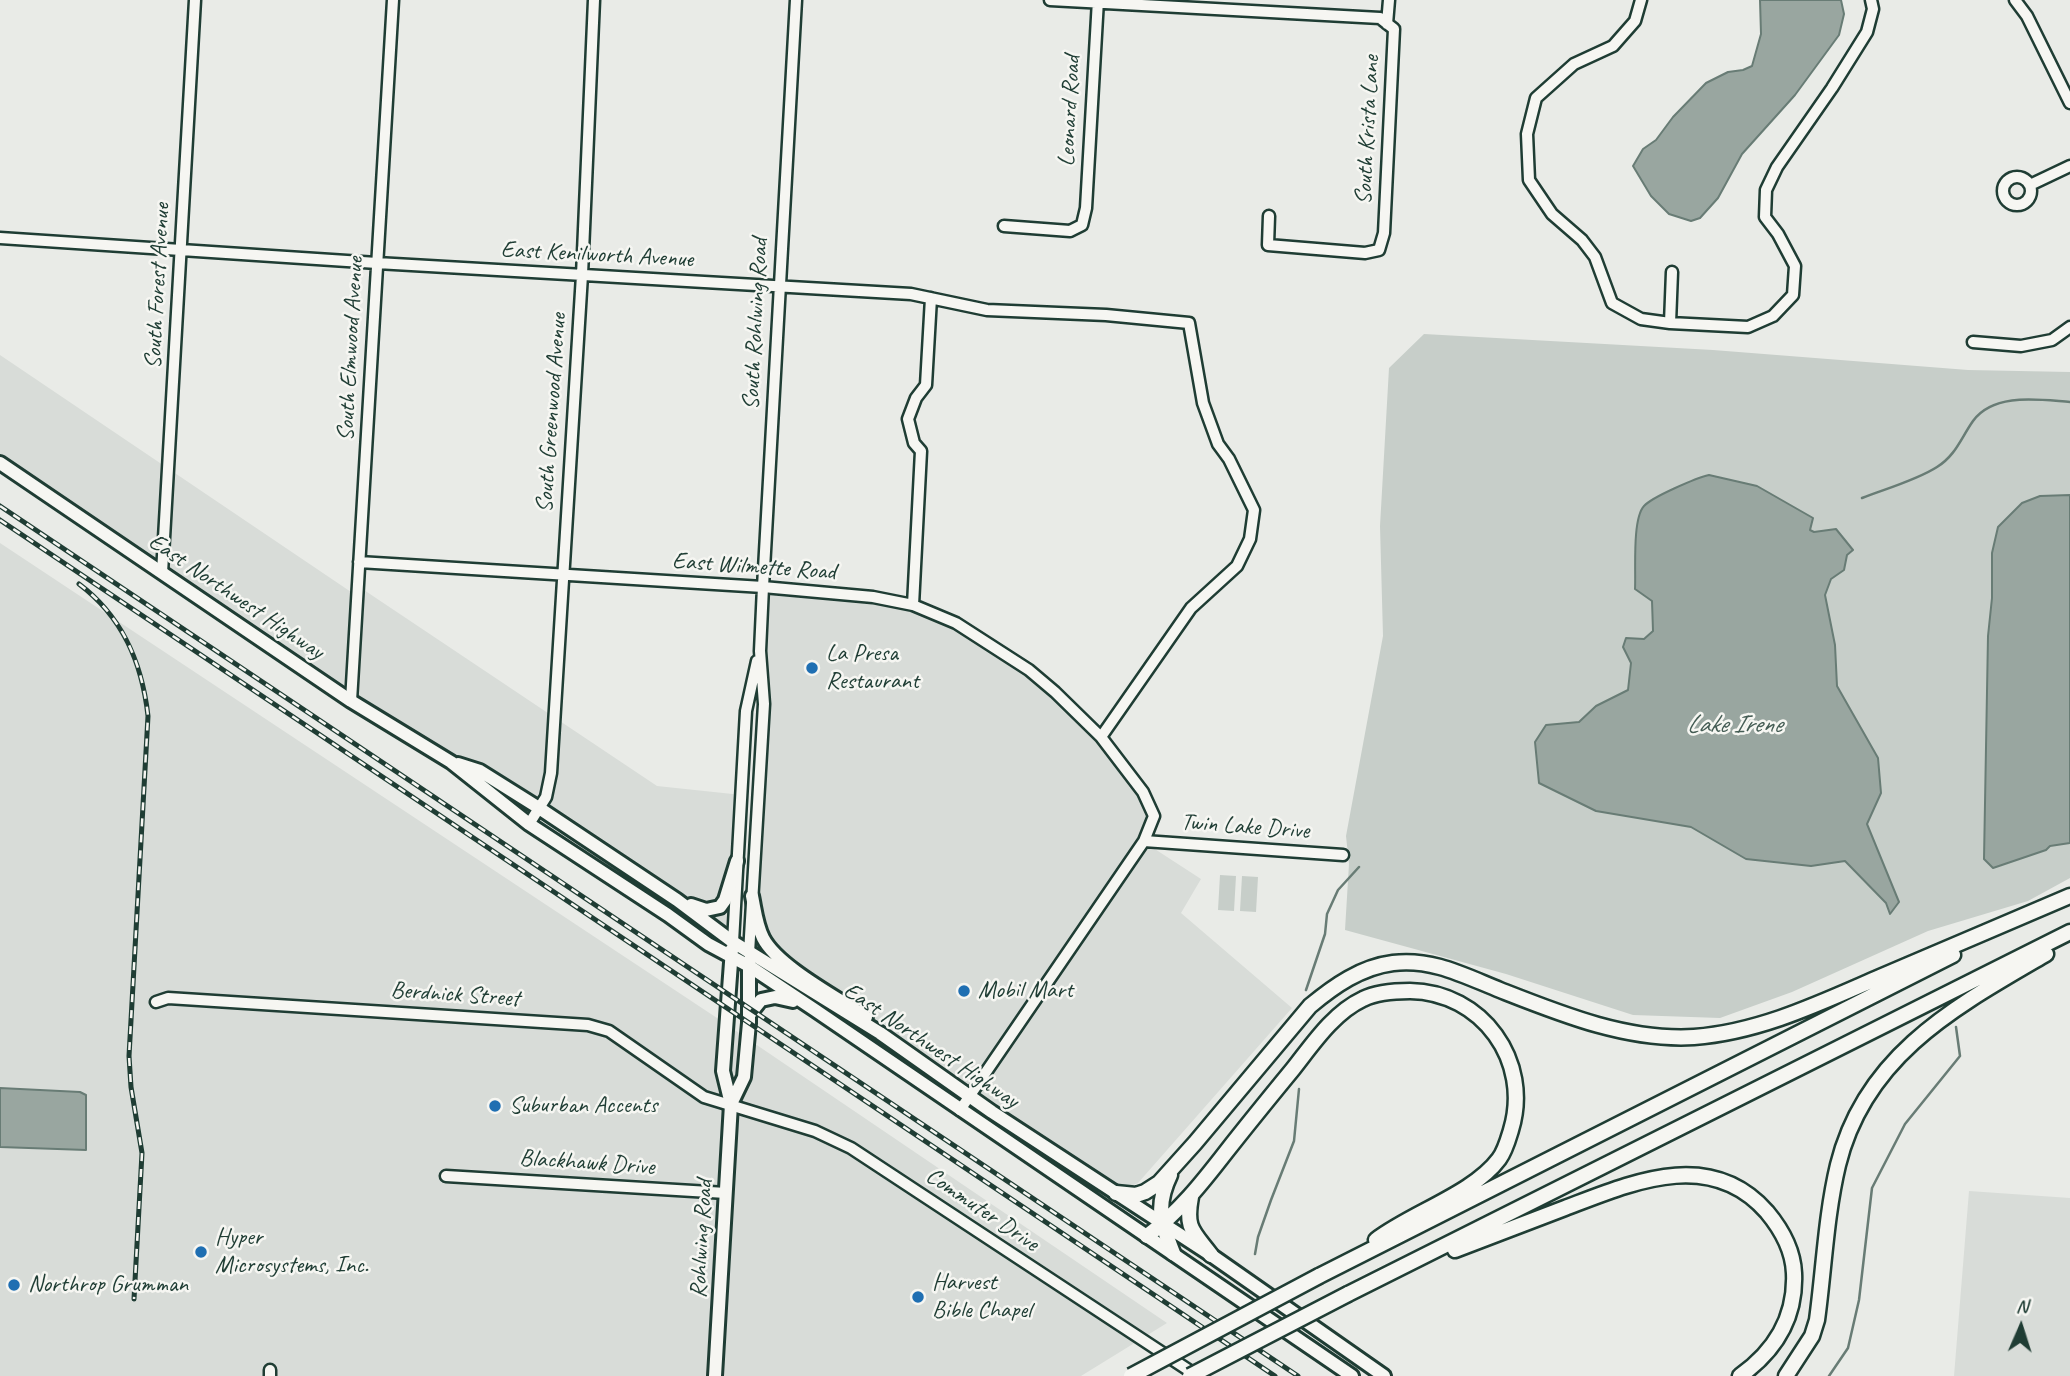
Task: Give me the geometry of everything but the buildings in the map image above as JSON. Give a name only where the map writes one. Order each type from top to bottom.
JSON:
[{"type":"highway","points":[[1116,1193],[1136,1195],[1146,1192],[1174,1168],[1310,1006],[1330,989],[1369,968],[1417,962],[1437,966],[1547,1008],[1633,1034],[1661,1037],[1720,1034],[1792,1014],[2070,896]]},
{"type":"highway","points":[[1130,1376],[1348,1261],[2070,896]]},
{"type":"highway","points":[[1190,1376],[2070,932]]},
{"type":"highway","points":[[1786,1376],[1805,1348],[1817,1320],[1839,1164],[1846,1139],[1868,1095],[1904,1050],[1947,1014],[2070,939]]},
{"type":"highway","points":[[1147,1236],[1191,1198],[1308,1050],[1330,1024],[1351,1006],[1381,993],[1402,991],[1427,991],[1453,999],[1475,1013],[1492,1031],[1511,1064],[1517,1104],[1506,1146],[1498,1160],[1465,1188],[1393,1226],[1348,1261]]},
{"type":"highway","points":[[1173,1253],[1162,1225],[1161,1197],[1174,1168]]},
{"type":"highway","points":[[1382,1278],[1629,1183],[1682,1174],[1711,1177],[1758,1202],[1783,1234],[1791,1251],[1794,1268],[1795,1286],[1787,1321],[1769,1350],[1740,1376]]},
{"type":"highway","points":[[1191,1198],[1188,1221],[1192,1231],[1211,1255]]},
{"type":"main road","name":"East Northwest Highway","points":[[0,463],[351,701],[451,762],[529,824],[708,944],[815,1010],[1352,1376]]},
{"type":"main road","name":"East Northwest Highway","points":[[451,762],[480,771],[539,808],[677,900],[749,953],[880,1033],[1162,1225],[1211,1255],[1384,1376]]},
{"type":"main road","points":[[677,900],[706,911],[720,907],[725,900],[737,861]]},
{"type":"main road","points":[[752,896],[757,924],[775,954],[870,1020],[880,1033]]},
{"type":"main road","name":"Rohlwing Road","points":[[715,1376],[731,1104],[723,1071],[733,942]]},
{"type":"main road","name":"Rohlwing Road","points":[[731,1104],[744,1077],[749,1014],[749,953]]},
{"type":"main road","points":[[749,1014],[761,1000],[775,997],[786,998],[815,1010]]},
{"type":"street","name":"South Forest Avenue","points":[[162,573],[195,0]]},
{"type":"street","name":"South Elmwood Avenue","points":[[351,701],[393,0]]},
{"type":"street","name":"South Greenwood Avenue","points":[[529,824],[546,797],[551,773],[582,275],[594,0]]},
{"type":"street","name":"South Rohlwing Road","points":[[749,953],[764,704],[760,651],[762,587],[796,0]]},
{"type":"street","points":[[1050,0],[1384,21],[1389,0]]},
{"type":"street","points":[[1641,0],[1635,20],[1613,46],[1574,64],[1536,98],[1527,134],[1529,180],[1552,214],[1582,240],[1595,257],[1612,303],[1641,319],[1748,327],[1773,316],[1793,295],[1795,266],[1778,234],[1765,217],[1766,190],[1777,167],[1867,32],[1873,9],[1871,0]]},
{"type":"street","points":[[2015,0],[2027,16],[2070,103]]},
{"type":"street","name":"Leonard Road","points":[[1004,226],[1070,231],[1082,225],[1086,208],[1098,1]]},
{"type":"street","name":"South Krista Lane","points":[[1269,216],[1268,245],[1365,253],[1380,250],[1384,233],[1394,29],[1384,21]]},
{"type":"street","points":[[2030,185],[2070,166]]},
{"type":"street","name":"East Kenilworth Avenue","points":[[0,238],[911,294],[987,310],[1189,323],[1203,403],[1218,444],[1229,459],[1254,510],[1250,539],[1237,566],[1191,608],[1101,737]]},
{"type":"street","points":[[1670,323],[1672,272]]},
{"type":"street","points":[[913,605],[921,452],[914,443],[908,419],[916,397],[926,385],[931,298]]},
{"type":"street","points":[[1973,342],[2021,346],[2052,340],[2070,327]]},
{"type":"street","name":"East Wilmette Road","points":[[359,562],[762,587],[873,597],[913,605],[956,623],[1029,670],[1101,737],[1143,792],[1154,816],[1144,841]]},
{"type":"street","name":"South Rohlwing Road","points":[[733,942],[746,712],[760,651]]},
{"type":"street","points":[[960,1110],[1144,841]]},
{"type":"street","name":"Twin Lake Drive","points":[[1144,841],[1343,855]]},
{"type":"street","name":"Berdnick Street","points":[[156,1002],[168,998],[588,1025],[609,1031],[704,1097],[731,1104]]},
{"type":"street","name":"Commuter Drive","points":[[731,1104],[815,1131],[850,1148],[1198,1376]]},
{"type":"street","name":"Blackhawk Drive","points":[[446,1176],[726,1193]]},
{"type":"shaded area","points":[[1424,334],[1713,350],[1968,370],[2070,372],[2070,878],[2028,901],[1928,931],[1792,992],[1720,1018],[1633,1015],[1506,974],[1345,930],[1349,864],[1346,836],[1383,636],[1380,526],[1389,368]]},
{"type":"shaded area","points":[[0,355],[357,596],[358,586],[657,786],[742,795],[733,942],[542,810],[451,762],[0,463]]},
{"type":"shaded area","points":[[0,543],[714,1016],[1167,1323],[1081,1376],[0,1376]]},
{"type":"shaded area","points":[[763,587],[873,597],[956,623],[1029,670],[1101,737],[1154,816],[1144,842],[1201,879],[1181,913],[1292,1008],[1138,1183],[1116,1193],[775,954],[752,896],[764,704]]},
{"type":"shaded area","points":[[1220,875],[1236,876],[1234,911],[1218,910]]},
{"type":"shaded area","points":[[1242,876],[1258,877],[1256,912],[1240,911]]},
{"type":"shaded area","points":[[1969,1191],[2070,1198],[2070,1376],[1954,1376]]},
{"type":"water","points":[[1760,0],[1841,0],[1844,14],[1839,35],[1795,95],[1742,154],[1718,198],[1700,218],[1691,221],[1669,214],[1651,196],[1633,166],[1643,149],[1656,140],[1673,117],[1706,83],[1728,72],[1752,66],[1761,34]]},
{"type":"water","name":"Lake Irene","points":[[1709,475],[1757,486],[1813,518],[1810,530],[1814,532],[1836,529],[1853,550],[1847,555],[1844,570],[1831,579],[1825,595],[1835,645],[1837,686],[1878,758],[1881,793],[1867,824],[1899,902],[1890,914],[1886,903],[1845,861],[1811,866],[1746,859],[1691,827],[1596,811],[1539,783],[1535,742],[1546,725],[1579,722],[1596,706],[1628,690],[1631,663],[1623,647],[1626,638],[1644,639],[1653,631],[1652,601],[1635,589],[1636,533],[1640,513],[1644,506],[1656,498]]},
{"type":"water","points":[[2070,495],[2070,843],[2050,846],[2046,850],[1993,868],[1984,859],[1992,553],[1998,527],[2022,503],[2040,496]]},
{"type":"water","points":[[0,1088],[80,1092],[86,1095],[86,1150],[0,1147]]},
{"type":"waterway","points":[[1862,498],[1937,467],[1954,452],[1973,421],[1993,406],[2032,399],[2070,402]]},
{"type":"waterway","points":[[1306,990],[1325,934],[1327,914],[1338,890],[1359,867]]},
{"type":"waterway","points":[[1829,1376],[1848,1348],[1859,1300],[1872,1188],[1905,1124],[1960,1056],[1956,1027]]},
{"type":"waterway","points":[[1255,1254],[1258,1237],[1294,1141],[1299,1089]]},
{"type":"railway","points":[[0,506],[1298,1376]]},
{"type":"railway","points":[[0,520],[1275,1376]]},
{"type":"railway","points":[[79,584],[107,611],[128,642],[141,678],[148,716],[129,1056],[131,1087],[142,1153],[134,1299]]},
{"type":"place","name":"La Presa Restaurant","points":[[812,668]]},
{"type":"place","name":"Mobil Mart","points":[[964,991]]},
{"type":"place","name":"Suburban Accents","points":[[495,1106]]},
{"type":"place","name":"Hyper Microsystems, Inc.","points":[[201,1252]]},
{"type":"place","name":"Northrop Grumman","points":[[14,1285]]},
{"type":"place","name":"Harvest Bible Chapel","points":[[918,1297]]}]
